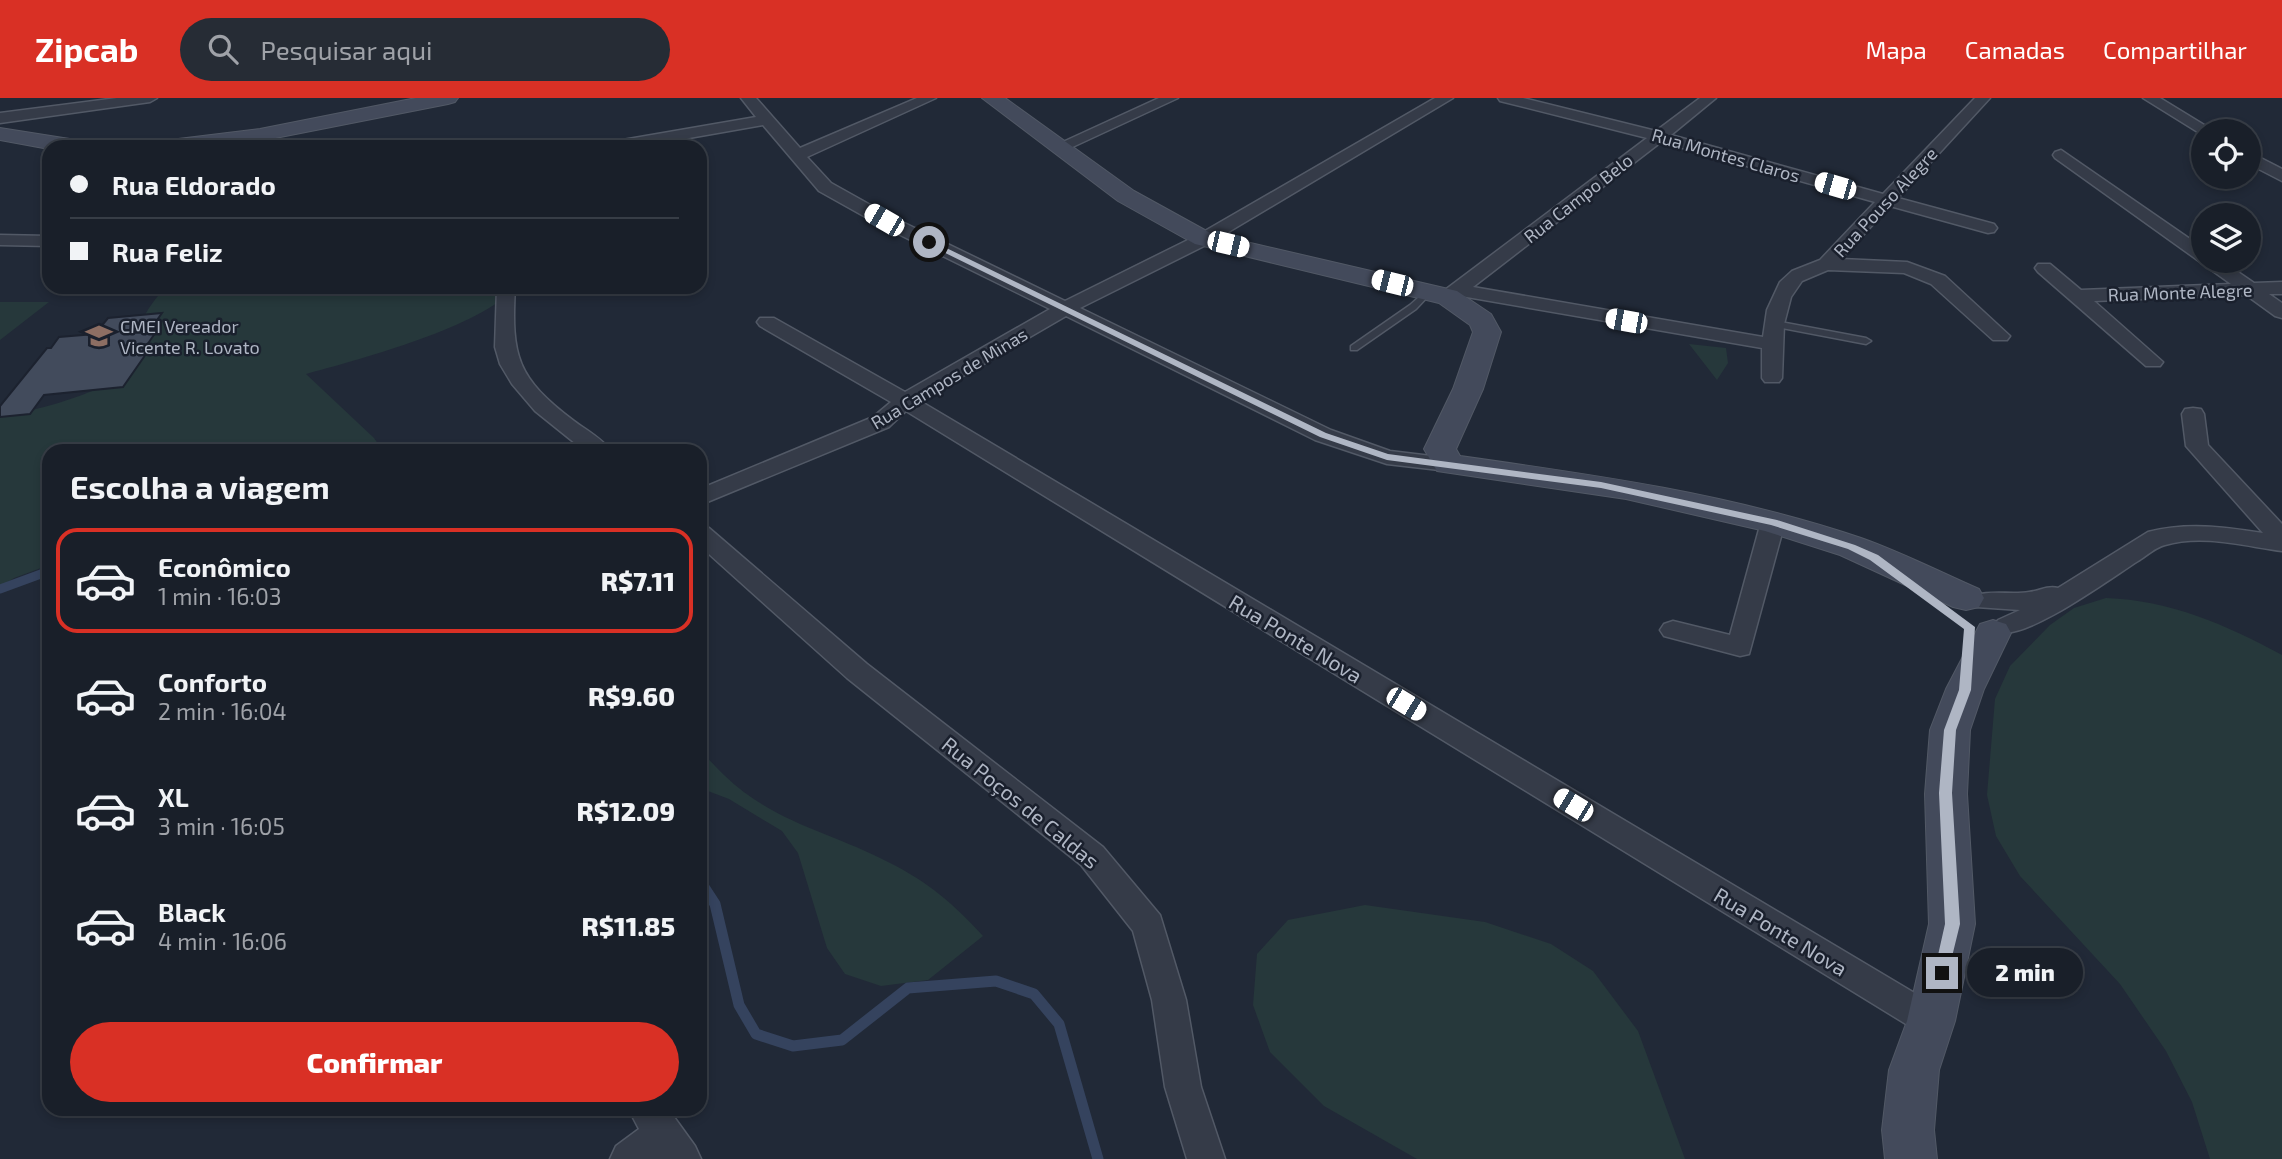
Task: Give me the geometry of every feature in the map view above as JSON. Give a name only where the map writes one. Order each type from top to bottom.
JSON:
[{"type":"street","points":[[0,118],[150,98]]},
{"type":"street","points":[[222,140],[448,98]]},
{"type":"street","points":[[748,98],[825,187],[884,220],[1323,435],[1387,457],[1626,489],[1773,522],[1852,547],[1979,616],[2044,609],[2157,538],[2201,532],[2282,541]]},
{"type":"street","points":[[796,156],[929,98]]},
{"type":"street","points":[[992,98],[1126,196],[1204,239],[1445,293],[1549,307],[1771,344]]},
{"type":"street","points":[[1060,147],[1171,98]]},
{"type":"street","name":"Rua Campos de Minas","points":[[707,495],[880,422],[905,401],[1066,308],[1204,239],[1447,98]]},
{"type":"street","name":"Rua Montes Claros","points":[[1505,98],[1658,136],[1988,228]]},
{"type":"street","name":"Rua Campo Belo","points":[[1445,293],[1709,98]]},
{"type":"street","name":"Rua Pouso Alegre","points":[[1772,378],[1771,344],[1783,291],[1796,276],[1826,264],[1983,98]]},
{"type":"street","points":[[2150,98],[2191,122]]},
{"type":"street","points":[[651,140],[765,120]]},
{"type":"street","points":[[0,134],[42,141]]},
{"type":"street","points":[[2062,155],[2191,247]]},
{"type":"street","points":[[2261,164],[2282,176]]},
{"type":"street","points":[[0,240],[42,241]]},
{"type":"street","points":[[1826,264],[1907,268],[1938,280],[2000,336]]},
{"type":"street","points":[[2044,268],[2153,362]]},
{"type":"street","points":[[2228,273],[2282,312]]},
{"type":"street","name":"Rua Monte Alegre","points":[[2078,296],[2282,288]]},
{"type":"street","points":[[1445,293],[1482,320],[1488,332],[1468,389],[1440,449],[1448,464]]},
{"type":"street","points":[[506,294],[504,344],[512,370],[528,394],[591,444]]},
{"type":"street","points":[[1482,320],[1519,309],[1549,307]]},
{"type":"street","name":"Rua Ponte Nova","points":[[767,322],[905,401],[1931,1021]]},
{"type":"street","points":[[2193,414],[2197,446],[2282,541]]},
{"type":"street","points":[[1673,630],[1740,647],[1773,522]]},
{"type":"street","name":"Rua Poços de Caldas","points":[[707,539],[857,671],[1092,856],[1148,925],[1169,1000],[1183,1087],[1206,1159]]},
{"type":"street","points":[[1911,1159],[1908,1130],[1914,1070],[1931,1021],[1952,924],[1946,793],[1950,730],[1965,690],[1979,616]]},
{"type":"street","points":[[629,1159],[665,1134]]},
{"type":"lane","points":[[1354,348],[1413,307],[1445,293]]},
{"type":"lane","points":[[1775,324],[1866,341]]},
{"type":"shaded area","points":[[160,294],[506,294],[476,315],[449,328],[386,351],[306,374],[378,444],[42,444],[42,568],[14,578],[0,587],[0,416],[61,402],[108,383],[119,374],[135,334]]},
{"type":"shaded area","points":[[0,302],[49,302],[0,340]]},
{"type":"shaded area","points":[[1689,344],[1726,348],[1728,363],[1717,380]]},
{"type":"shaded area","points":[[2106,598],[2152,604],[2197,616],[2282,655],[2282,1159],[2210,1159],[2192,1102],[2166,1051],[2120,984],[2020,876],[1996,836],[1987,795],[1995,699],[2010,666],[2050,625],[2074,608]]},
{"type":"shaded area","points":[[707,756],[743,792],[763,805],[804,826],[868,852],[917,878],[962,914],[983,936],[928,980],[881,986],[845,974],[827,948],[798,853],[782,831],[729,799],[707,791]]},
{"type":"shaded area","points":[[1365,905],[1485,922],[1551,944],[1593,971],[1638,1031],[1685,1159],[1417,1159],[1324,1106],[1270,1052],[1253,1005],[1257,954],[1288,920]]},
{"type":"building","points":[[162,313],[150,330],[158,329],[140,355],[146,354],[123,387],[44,395],[30,414],[0,417],[0,406],[59,337],[95,334],[108,318]]},
{"type":"waterway","points":[[0,589],[42,574]]},
{"type":"waterway","points":[[707,892],[715,904],[739,1005],[756,1034],[793,1046],[842,1040],[908,988],[996,981],[1034,994],[1059,1024],[1098,1159]]},
{"type":"place","name":"CMEI Vereador Vicente R. Lovato","points":[[99,336]]},
{"type":"route","points":[[929,242],[1323,435],[1387,457],[1550,476],[1626,489],[1773,522],[1852,547],[1874,558],[1953,614],[1970,627],[1965,690],[1950,730],[1946,793],[1952,924],[1942,973]]}]
